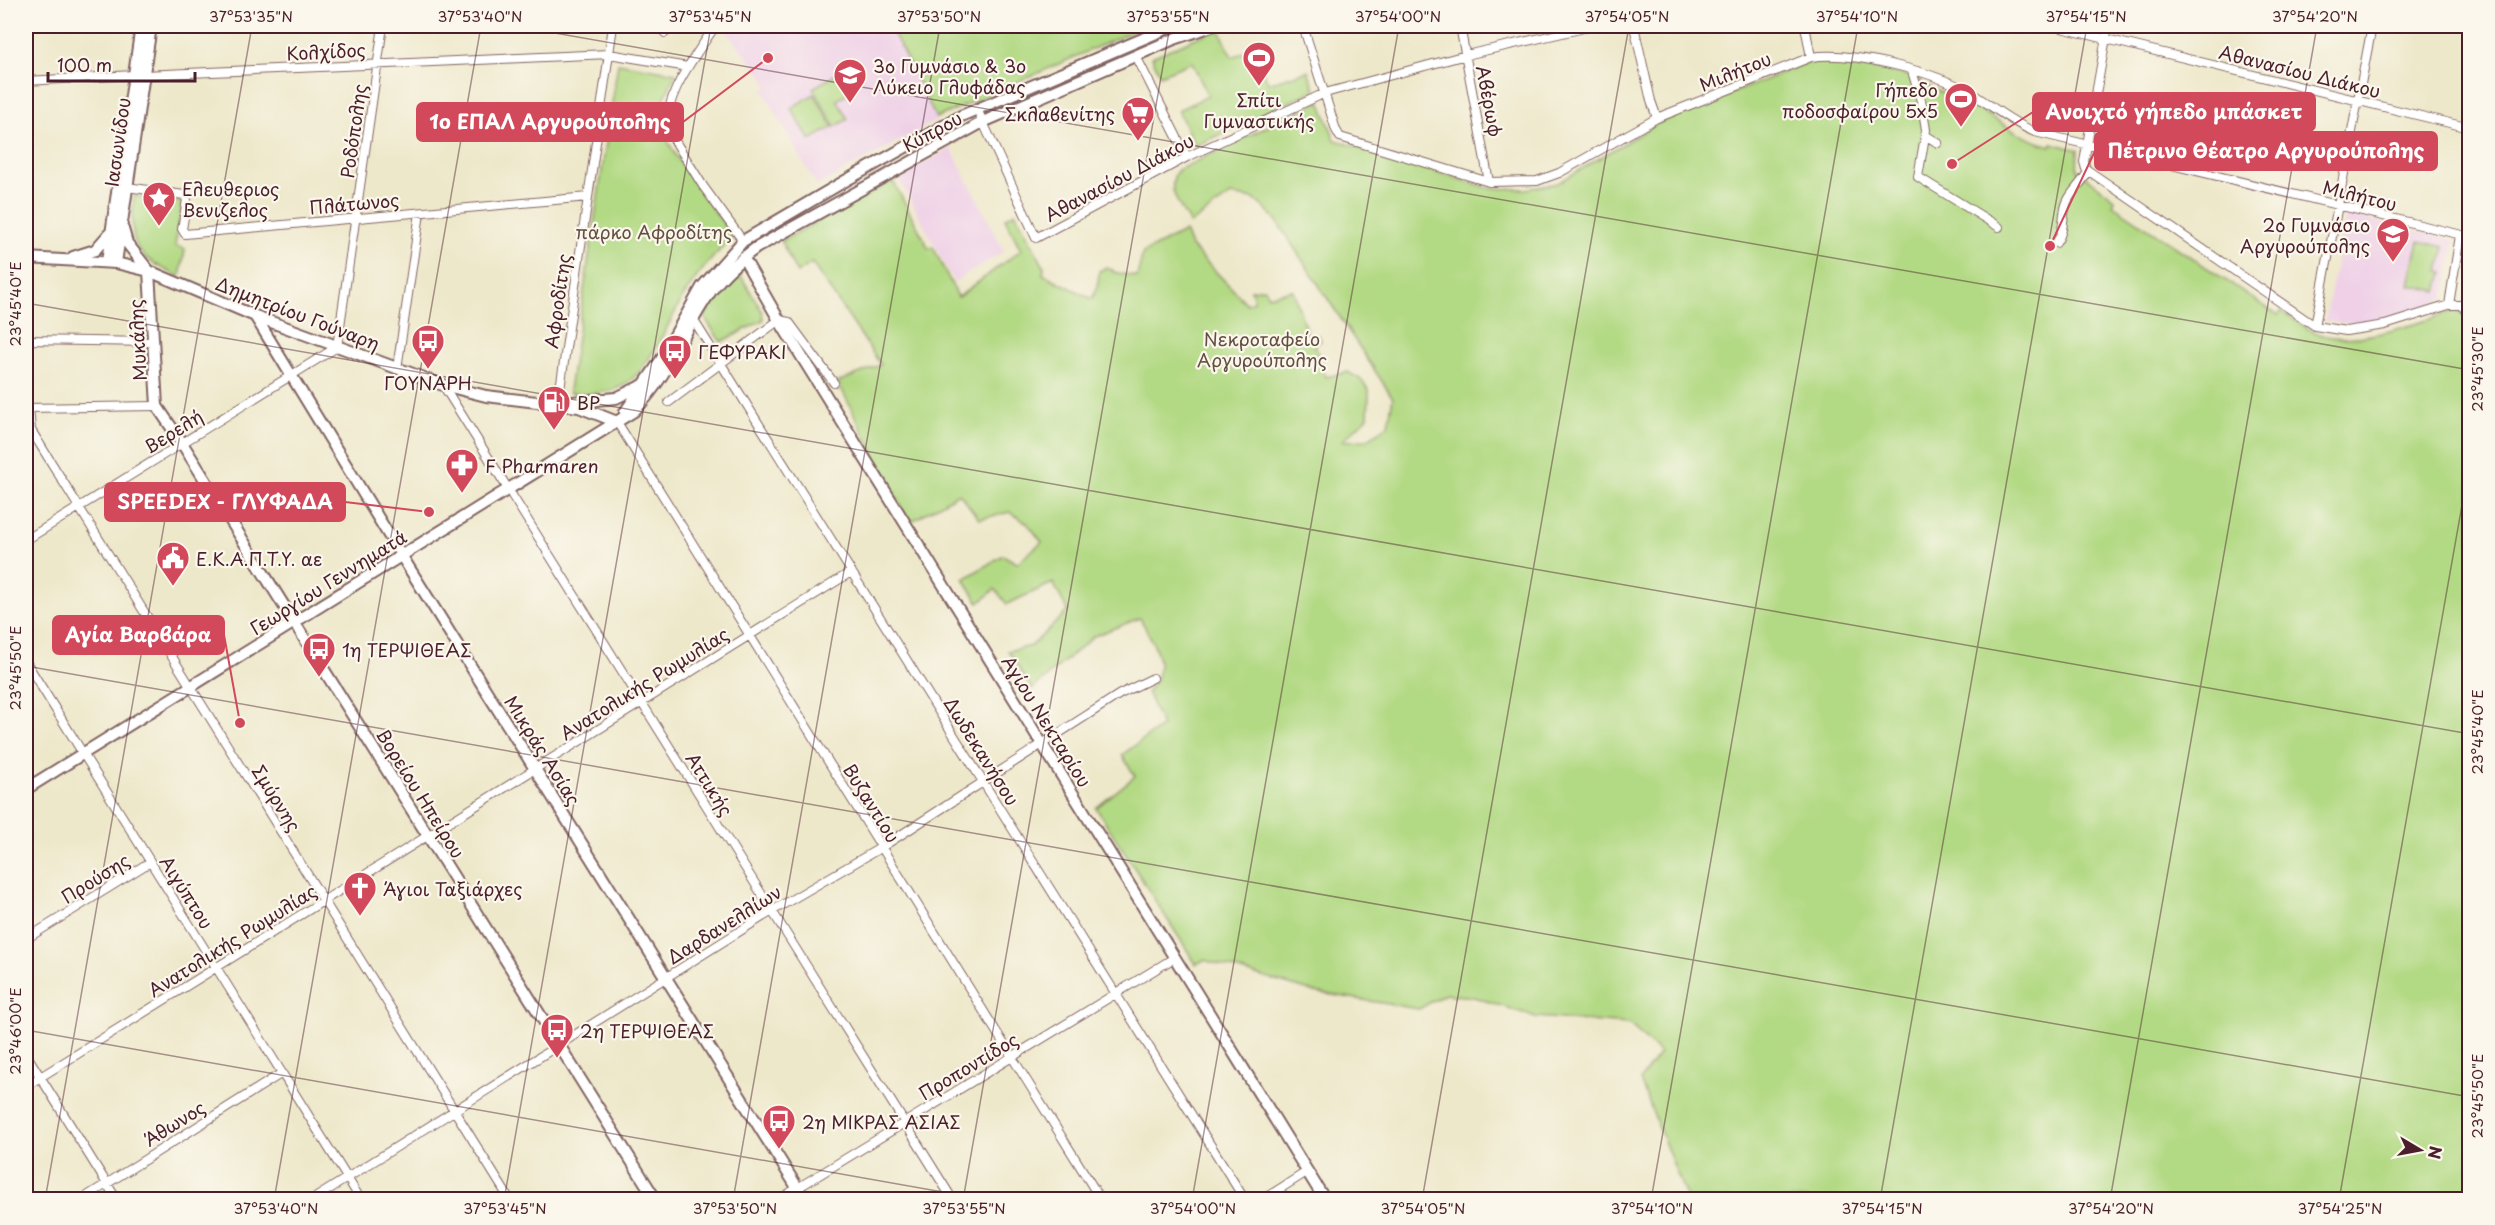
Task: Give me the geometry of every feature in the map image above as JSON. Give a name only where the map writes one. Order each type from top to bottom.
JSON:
[{"type":"street","name":"Ιασωνίδου","points":[[111,263],[122,224],[127,187],[139,75],[141,26]]},
{"type":"street","name":"Ιασωνίδου","points":[[111,263],[111,232],[139,75],[151,26]]},
{"type":"street","name":"Ροδόπολης","points":[[337,347],[383,26]]},
{"type":"street","name":"Αφροδίτης","points":[[558,403],[613,26]]},
{"type":"street","points":[[665,33],[670,26]]},
{"type":"street","points":[[715,26],[688,67],[669,104],[666,124],[703,186],[743,241],[743,257]]},
{"type":"street","points":[[1171,26],[1174,39]]},
{"type":"street","name":"Κύπρου","points":[[743,241],[849,179],[977,110],[1171,26]]},
{"type":"street","name":"Κύπρου","points":[[743,257],[776,235],[983,122],[1174,39],[1212,26]]},
{"type":"street","points":[[1303,26],[1325,93]]},
{"type":"street","name":"Αβέρωφ","points":[[1460,26],[1490,182]]},
{"type":"street","name":"Αθανασίου Διάκου","points":[[983,122],[1036,238],[1187,157],[1325,93],[1466,55],[1593,26]]},
{"type":"street","points":[[1634,26],[1657,118]]},
{"type":"street","points":[[1805,26],[1811,57]]},
{"type":"street","name":"Αθανασίου Διάκου","points":[[2053,26],[2469,128]]},
{"type":"street","points":[[2108,26],[2087,144],[2084,166],[2088,171],[2315,326],[2346,331],[2385,325],[2449,305],[2460,305],[2469,312]]},
{"type":"street","points":[[2315,326],[2372,26]]},
{"type":"street","name":"Κολχίδος","points":[[26,81],[609,54],[688,67]]},
{"type":"street","points":[[1136,56],[1187,157]]},
{"type":"street","name":"Μιλήτου","points":[[1325,93],[1340,137],[1490,182],[1527,182],[1549,177],[1657,118],[1811,57],[1843,57],[1912,70],[1946,82],[1969,92],[2024,127],[2469,237]]},
{"type":"street","points":[[1912,70],[1925,118],[1925,135],[1918,177],[1999,227]]},
{"type":"street","points":[[977,110],[983,122]]},
{"type":"street","points":[[1925,135],[1938,143]]},
{"type":"street","points":[[2056,243],[2063,232],[2067,202],[2081,185],[2088,171]]},
{"type":"street","name":"Πλάτωνος","points":[[127,187],[184,195],[187,200],[182,229],[185,234],[588,197]]},
{"type":"street","points":[[397,369],[420,213]]},
{"type":"street","points":[[122,224],[127,243],[149,271]]},
{"type":"street","points":[[63,260],[95,250],[111,232]]},
{"type":"street","points":[[2449,305],[2460,235]]},
{"type":"street","name":"Γεωργίου Γεννηματά","points":[[617,422],[661,360],[702,287],[743,241]]},
{"type":"street","name":"Γεωργίου Γεννηματά","points":[[26,789],[634,411],[665,374],[693,319],[714,287],[743,257]]},
{"type":"street","name":"Αγίου Νεκταρίου","points":[[743,257],[779,320],[1325,1200]]},
{"type":"street","name":"Δημητρίου Γούναρη","points":[[26,258],[111,263],[149,271],[255,316],[443,384],[486,396],[558,403]]},
{"type":"street","name":"Μυκάλης","points":[[149,271],[157,406]]},
{"type":"street","name":"Μικράς Ασίας","points":[[255,316],[805,1200]]},
{"type":"street","name":"Δωδεκανήσου","points":[[693,319],[1245,1200]]},
{"type":"street","points":[[669,402],[779,320],[789,322],[834,383]]},
{"type":"street","points":[[26,340],[153,342]]},
{"type":"street","name":"Βερελή","points":[[26,540],[337,347]]},
{"type":"street","name":"Αττικής","points":[[443,384],[952,1200]]},
{"type":"street","points":[[558,403],[616,398],[642,386]]},
{"type":"street","points":[[558,403],[596,412],[617,422]]},
{"type":"street","points":[[27,408],[157,406]]},
{"type":"street","name":"Βορείου Ηπείρου","points":[[157,406],[182,442],[656,1200]]},
{"type":"street","name":"Σμύρνης","points":[[27,408],[31,430],[510,1200]]},
{"type":"street","name":"Βυζαντίου","points":[[617,422],[1101,1200]]},
{"type":"street","name":"Ανατολικής Ρωμυλίας","points":[[26,1086],[851,572]]},
{"type":"street","name":"Αιγύπτου","points":[[26,662],[362,1200]]},
{"type":"street","name":"Δαρδανελλίων","points":[[312,1200],[772,911],[882,847],[1120,694],[1152,678]]},
{"type":"street","name":"Προύσης","points":[[26,939],[150,862]]},
{"type":"street","name":"Προποντίδος","points":[[778,1200],[1174,958]]},
{"type":"street","points":[[26,1054],[117,1200]]},
{"type":"street","name":"Άθωνος","points":[[81,1200],[282,1073]]},
{"type":"street","points":[[1262,1200],[1308,1172]]},
{"type":"shaded area","name":"3ο Γυμνάσιο & 3ο Λύκειο Γλυφάδας","points":[[725,26],[890,26],[937,120],[817,186],[763,90],[768,87],[760,73],[724,28]]},
{"type":"shaded area","points":[[951,148],[1004,251],[954,282],[899,178]]},
{"type":"shaded area","name":"2ο Γυμνάσιο Αργυρούπολης","points":[[2346,214],[2455,240],[2444,299],[2393,316],[2368,321],[2339,323],[2325,321]]},
{"type":"green space","points":[[890,26],[1145,26],[936,118]]},
{"type":"green space","name":"Σπίτι Γυμναστικής","points":[[1219,28],[1232,57],[1254,49],[1268,83],[1308,71],[1315,90],[1195,146],[1178,110],[1208,96],[1192,62],[1160,75],[1152,57]]},
{"type":"green space","name":"Νεκροταφείο Αργυρούπολης","points":[[1832,60],[1921,78],[1920,83],[1971,106],[2026,137],[2051,146],[2052,143],[2078,150],[2077,170],[2115,199],[2113,205],[2278,315],[2282,311],[2317,333],[2337,338],[2371,335],[2455,311],[2460,312],[2470,321],[2469,1199],[1687,1199],[1640,1080],[1660,1053],[1629,1024],[1536,1017],[1474,997],[1445,994],[1419,1009],[1314,992],[1204,960],[1196,964],[1096,808],[1135,776],[1122,755],[1162,726],[1147,692],[1158,673],[1158,655],[1140,618],[1094,636],[1032,689],[1008,651],[1031,646],[1068,611],[1053,583],[1007,604],[995,589],[979,603],[964,579],[1003,555],[1017,563],[1042,542],[1027,523],[1010,512],[979,519],[959,493],[909,523],[838,382],[881,365],[812,263],[797,273],[781,241],[893,181],[929,249],[933,247],[958,297],[1021,250],[1005,218],[1015,212],[1044,267],[1043,274],[1092,299],[1098,285],[1099,271],[1105,268],[1137,277],[1143,253],[1185,231],[1191,246],[1247,304],[1254,301],[1251,290],[1265,288],[1268,296],[1293,290],[1308,337],[1319,335],[1321,341],[1315,345],[1326,377],[1348,372],[1360,379],[1369,390],[1368,417],[1342,441],[1367,440],[1388,425],[1393,398],[1274,217],[1254,199],[1231,195],[1190,224],[1173,191],[1174,177],[1178,170],[1320,101],[1335,140],[1488,188],[1526,189],[1558,183],[1658,123],[1809,62]]},
{"type":"green space","name":"πάρκο Αφροδίτης","points":[[618,63],[676,73],[665,96],[662,109],[661,122],[665,134],[692,180],[733,237],[694,280],[653,352],[632,379],[610,391],[570,393],[569,391]]},
{"type":"green space","points":[[843,70],[854,90],[837,100],[848,119],[835,127],[813,88]]},
{"type":"green space","points":[[814,94],[833,127],[810,140],[791,108]]},
{"type":"green space","points":[[134,196],[182,202],[175,246],[185,249],[180,277],[152,262],[143,255],[138,247],[132,227]]},
{"type":"green space","points":[[2419,241],[2445,247],[2439,271],[2443,272],[2438,291],[2409,285]]},
{"type":"green space","points":[[739,273],[762,311],[763,320],[721,342],[704,317],[718,294]]},
{"type":"place","name":"1o ΕΠΑΛ Αργυρούπολης","points":[[768,58]]},
{"type":"place","name":"Σπίτι Γυμναστικής","points":[[1259,87]]},
{"type":"place","name":"3ο Γυμνάσιο & 3ο Λύκειο Γλυφάδας","points":[[850,104]]},
{"type":"place","name":"Γήπεδο ποδοσφαίρου 5x5","points":[[1961,128]]},
{"type":"place","name":"Σκλαβενίτης","points":[[1138,142]]},
{"type":"place","name":"Ανοιχτό γήπεδο μπάσκετ","points":[[1952,164]]},
{"type":"place","name":"Ελευθεριος Βενιζελος","points":[[159,227]]},
{"type":"place","name":"Πέτρινο Θέατρο Αργυρούπολης","points":[[2050,246]]},
{"type":"place","name":"2ο Γυμνάσιο Αργυρούπολης","points":[[2393,263]]},
{"type":"place","name":"ΓΟΥΝΑΡΗ","points":[[428,370]]},
{"type":"place","name":"ΓΕΦΥΡΑΚΙ","points":[[675,380]]},
{"type":"place","name":"BP","points":[[554,431]]},
{"type":"place","name":"F Pharmaren","points":[[462,494]]},
{"type":"place","name":"SPEEDEX - ΓΛΥΦΑΔΑ","points":[[429,512]]},
{"type":"place","name":"Ε.Κ.Α.Π.Τ.Υ. αε","points":[[173,587]]},
{"type":"place","name":"1η ΤΕΡΨΙΘΕΑΣ","points":[[319,678]]},
{"type":"place","name":"Αγία Βαρβάρα","points":[[240,723]]},
{"type":"place","name":"Άγιοι Ταξιάρχες","points":[[360,917]]},
{"type":"place","name":"2η ΤΕΡΨΙΘΕΑΣ","points":[[557,1059]]},
{"type":"place","name":"2η ΜΙΚΡΑΣ ΑΣΙΑΣ","points":[[779,1150]]}]
